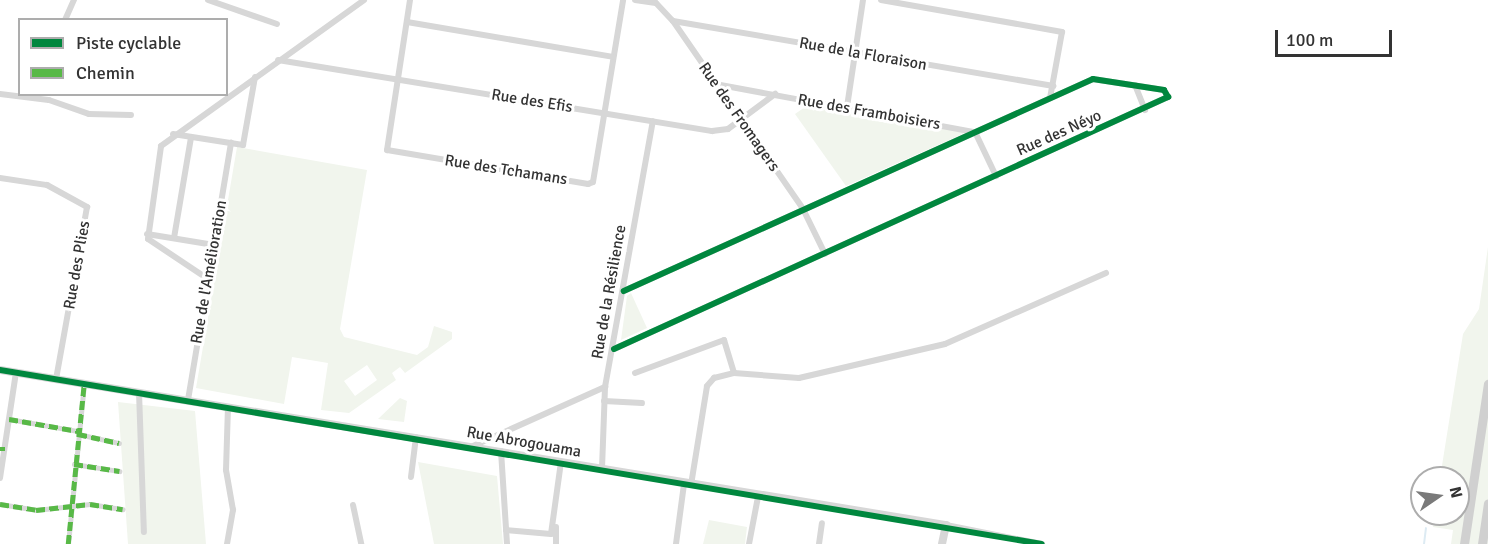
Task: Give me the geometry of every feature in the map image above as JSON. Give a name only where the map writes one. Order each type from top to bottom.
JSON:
[{"type":"main road","points":[[1464,544],[1488,384]]},
{"type":"main road","points":[[1482,544],[1488,503]]},
{"type":"street","points":[[66,18],[74,0]]},
{"type":"street","points":[[208,0],[277,24]]},
{"type":"street","points":[[228,96],[364,0]]},
{"type":"street","name":"Rue des Tchamans","points":[[411,0],[387,150],[588,184],[623,0]]},
{"type":"street","name":"Rue des Fromagers","points":[[635,0],[657,2],[673,21],[803,209],[825,254]]},
{"type":"street","points":[[847,107],[863,0]]},
{"type":"street","points":[[881,0],[1058,30],[1063,35],[1050,98]]},
{"type":"street","name":"Rue de la Floraison","points":[[673,21],[1053,86]]},
{"type":"street","points":[[407,22],[613,57]]},
{"type":"street","name":"Rue des Efis","points":[[278,60],[712,131],[742,119],[775,94]]},
{"type":"street","points":[[173,134],[243,145],[255,77]]},
{"type":"street","name":"Rue des Néyo","points":[[614,349],[1145,110],[1168,96],[1164,90],[1092,79],[624,291]]},
{"type":"street","name":"Rue des Framboisiers","points":[[715,84],[975,132]]},
{"type":"street","points":[[1135,85],[1145,110]]},
{"type":"street","points":[[0,94],[49,100],[89,114],[130,115]]},
{"type":"street","points":[[208,279],[151,243],[147,234],[161,146],[173,134],[228,96]]},
{"type":"street","name":"Rue de la Résilience","points":[[603,470],[605,387],[614,349],[653,121]]},
{"type":"street","points":[[975,132],[996,176]]},
{"type":"street","points":[[174,238],[191,137]]},
{"type":"street","name":"Rue de l'Amélioration","points":[[188,400],[231,143]]},
{"type":"street","name":"Rue des Plies","points":[[0,178],[43,184],[87,207],[56,379]]},
{"type":"street","points":[[147,234],[214,245]]},
{"type":"street","points":[[676,544],[707,386],[734,373],[799,378],[945,344],[1106,273]]},
{"type":"street","points":[[636,373],[724,340],[734,373]]},
{"type":"street","name":"Rue Abrogouama","points":[[0,370],[416,436],[758,497],[946,525],[1042,544]]},
{"type":"street","points":[[0,478],[2,449],[16,372]]},
{"type":"street","points":[[68,544],[74,506],[74,464],[84,383]]},
{"type":"street","points":[[473,446],[605,387]]},
{"type":"street","points":[[139,392],[144,532]]},
{"type":"street","points":[[604,401],[642,403]]},
{"type":"street","points":[[227,544],[233,510],[226,470],[228,407]]},
{"type":"street","points":[[9,419],[118,443]]},
{"type":"street","points":[[411,477],[416,436]]},
{"type":"street","points":[[501,451],[507,544]]},
{"type":"street","points":[[556,544],[561,462]]},
{"type":"street","points":[[74,464],[120,471]]},
{"type":"street","points":[[749,544],[758,497]]},
{"type":"street","points":[[0,504],[36,510],[74,506],[123,509]]},
{"type":"street","points":[[352,505],[361,544]]},
{"type":"street","points":[[819,544],[822,523]]},
{"type":"street","points":[[506,530],[551,534],[556,524]]},
{"type":"street","points":[[942,544],[946,525]]},
{"type":"shaded area","points":[[808,105],[967,132],[846,186],[795,114]]},
{"type":"shaded area","points":[[237,147],[367,170],[340,329],[344,337],[417,355],[428,347],[434,326],[452,332],[452,339],[405,373],[400,367],[392,373],[396,380],[349,413],[321,410],[328,363],[292,357],[284,404],[196,388]],"holes":[[[367,365],[377,380],[355,396],[344,381]]]},
{"type":"shaded area","points":[[1488,247],[1488,544],[1451,544],[1453,530],[1433,527],[1470,526],[1470,466],[1442,466],[1463,334],[1479,309]]},
{"type":"shaded area","points":[[631,293],[647,328],[621,340],[627,296]]},
{"type":"shaded area","points":[[400,398],[407,401],[404,422],[378,419]]},
{"type":"shaded area","points":[[118,402],[195,411],[206,544],[128,544]]},
{"type":"shaded area","points":[[418,462],[497,476],[503,544],[434,544]]},
{"type":"shaded area","points":[[709,520],[747,527],[745,544],[703,544]]},
{"type":"waterway","points":[[1424,544],[1426,528]]},
{"type":"marked path","points":[[68,544],[84,383]]},
{"type":"marked path","points":[[9,419],[78,431]]},
{"type":"marked path","points":[[78,434],[119,443]]},
{"type":"marked path","points":[[0,449],[5,449]]},
{"type":"marked path","points":[[74,464],[119,471]]},
{"type":"marked path","points":[[0,504],[36,510],[90,504],[123,509]]},
{"type":"cycle path","points":[[614,349],[1168,97],[1164,90],[1093,79],[624,291]]},
{"type":"cycle path","points":[[0,370],[1042,544]]}]
